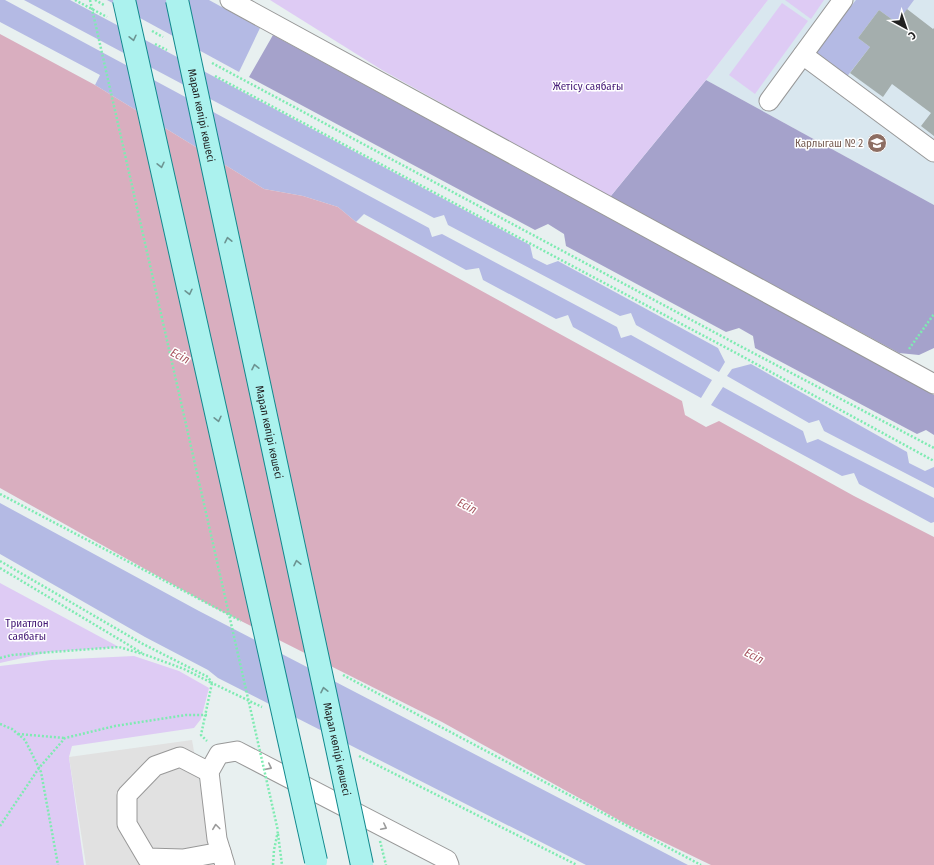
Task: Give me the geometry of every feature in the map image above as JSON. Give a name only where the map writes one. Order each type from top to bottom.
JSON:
[{"type":"main road","name":"Марал көпірі көшесі","points":[[177,0],[362,865]]},
{"type":"main road","points":[[117,4],[316,861]]},
{"type":"street","points":[[769,101],[843,0]]},
{"type":"street","points":[[239,3],[898,365],[934,383]]},
{"type":"street","points":[[803,55],[934,152]]},
{"type":"street","points":[[209,772],[180,757],[155,766],[126,795],[127,824],[147,858],[183,860],[223,859],[217,839],[209,772],[219,754],[237,751],[447,860],[449,865]]},
{"type":"path","points":[[75,0],[109,18]]},
{"type":"path","points":[[90,0],[278,830],[282,865]]},
{"type":"path","points":[[95,0],[117,4]]},
{"type":"path","points":[[151,30],[165,38]]},
{"type":"path","points":[[149,40],[169,51]]},
{"type":"path","points":[[207,60],[740,346],[934,448]]},
{"type":"path","points":[[210,73],[729,349],[934,461]]},
{"type":"path","points":[[898,365],[921,330],[934,314]]},
{"type":"path","points":[[0,494],[243,622]]},
{"type":"path","points":[[0,561],[141,643],[208,677],[212,683],[201,735],[219,754]]},
{"type":"path","points":[[0,568],[146,655]]},
{"type":"path","points":[[0,658],[12,655],[119,647],[184,669],[262,708]]},
{"type":"path","points":[[342,674],[701,865]]},
{"type":"path","points":[[18,734],[65,738],[115,726],[186,715],[206,715]]},
{"type":"path","points":[[0,724],[12,729],[25,740],[41,772],[58,865]]},
{"type":"path","points":[[0,826],[39,768],[65,738]]},
{"type":"path","points":[[355,754],[577,865]]},
{"type":"path","points":[[273,865],[278,830]]},
{"type":"shaded area","points":[[0,0],[5,0],[429,228],[432,237],[442,234],[617,327],[621,338],[631,335],[712,380],[701,398],[573,327],[568,315],[556,319],[483,280],[479,268],[466,270],[364,214],[356,222],[338,207],[303,196],[264,189],[95,85],[100,75],[0,22]]},
{"type":"shaded area","points":[[24,0],[70,0],[530,245],[533,258],[547,265],[558,261],[718,348],[725,362],[719,372],[636,325],[631,313],[620,316],[448,225],[444,215],[434,218]]},
{"type":"shaded area","points":[[107,0],[209,0],[260,28],[239,72]]},
{"type":"shaded area","name":"Карлыгаш № 2","points":[[768,0],[934,0],[934,205],[706,80]]},
{"type":"shaded area","points":[[856,0],[914,0],[897,23],[879,10],[858,38],[870,47],[845,79],[814,52]]},
{"type":"shaded area","points":[[273,35],[934,395],[934,435],[926,430],[917,434],[755,348],[753,336],[739,328],[726,332],[566,246],[564,234],[548,224],[535,230],[249,77]]},
{"type":"shaded area","points":[[706,80],[934,205],[934,348],[919,355],[899,353],[610,197]]},
{"type":"shaded area","points":[[751,364],[907,452],[909,463],[925,471],[934,467],[934,488],[824,431],[819,420],[809,423],[727,376],[732,369]]},
{"type":"shaded area","points":[[723,387],[803,431],[807,443],[818,439],[934,498],[934,522],[931,523],[859,484],[854,473],[842,476],[711,405]]},
{"type":"shaded area","points":[[0,503],[199,611],[688,865],[586,865],[218,678],[208,670],[145,637],[0,554]]},
{"type":"shaded area","points":[[192,740],[214,865],[86,865],[69,757]]},
{"type":"green space","name":"Жетісу саябағы","points":[[270,0],[768,0],[706,80],[610,197],[382,70]]},
{"type":"green space","points":[[785,0],[824,0],[811,19]]},
{"type":"green space","points":[[782,3],[808,21],[755,94],[729,75]]},
{"type":"green space","name":"Триатлон саябағы","points":[[0,583],[119,647],[49,652],[0,663]]},
{"type":"green space","points":[[134,656],[179,671],[209,688],[201,719],[194,728],[72,746],[69,757],[84,865],[0,865],[0,666],[51,660]]},
{"type":"water","name":"Есіл","points":[[0,34],[95,85],[264,189],[303,196],[338,207],[356,222],[682,401],[685,415],[706,427],[719,421],[854,496],[934,537],[934,865],[711,865],[626,824],[442,722],[213,607],[0,488]]},
{"type":"building","points":[[907,9],[933,29],[934,28],[934,136],[921,126],[931,113],[892,84],[883,97],[850,73],[870,47],[858,38],[879,10],[897,23]]},
{"type":"place","name":"Карлыгаш № 2","points":[[877,143]]}]
